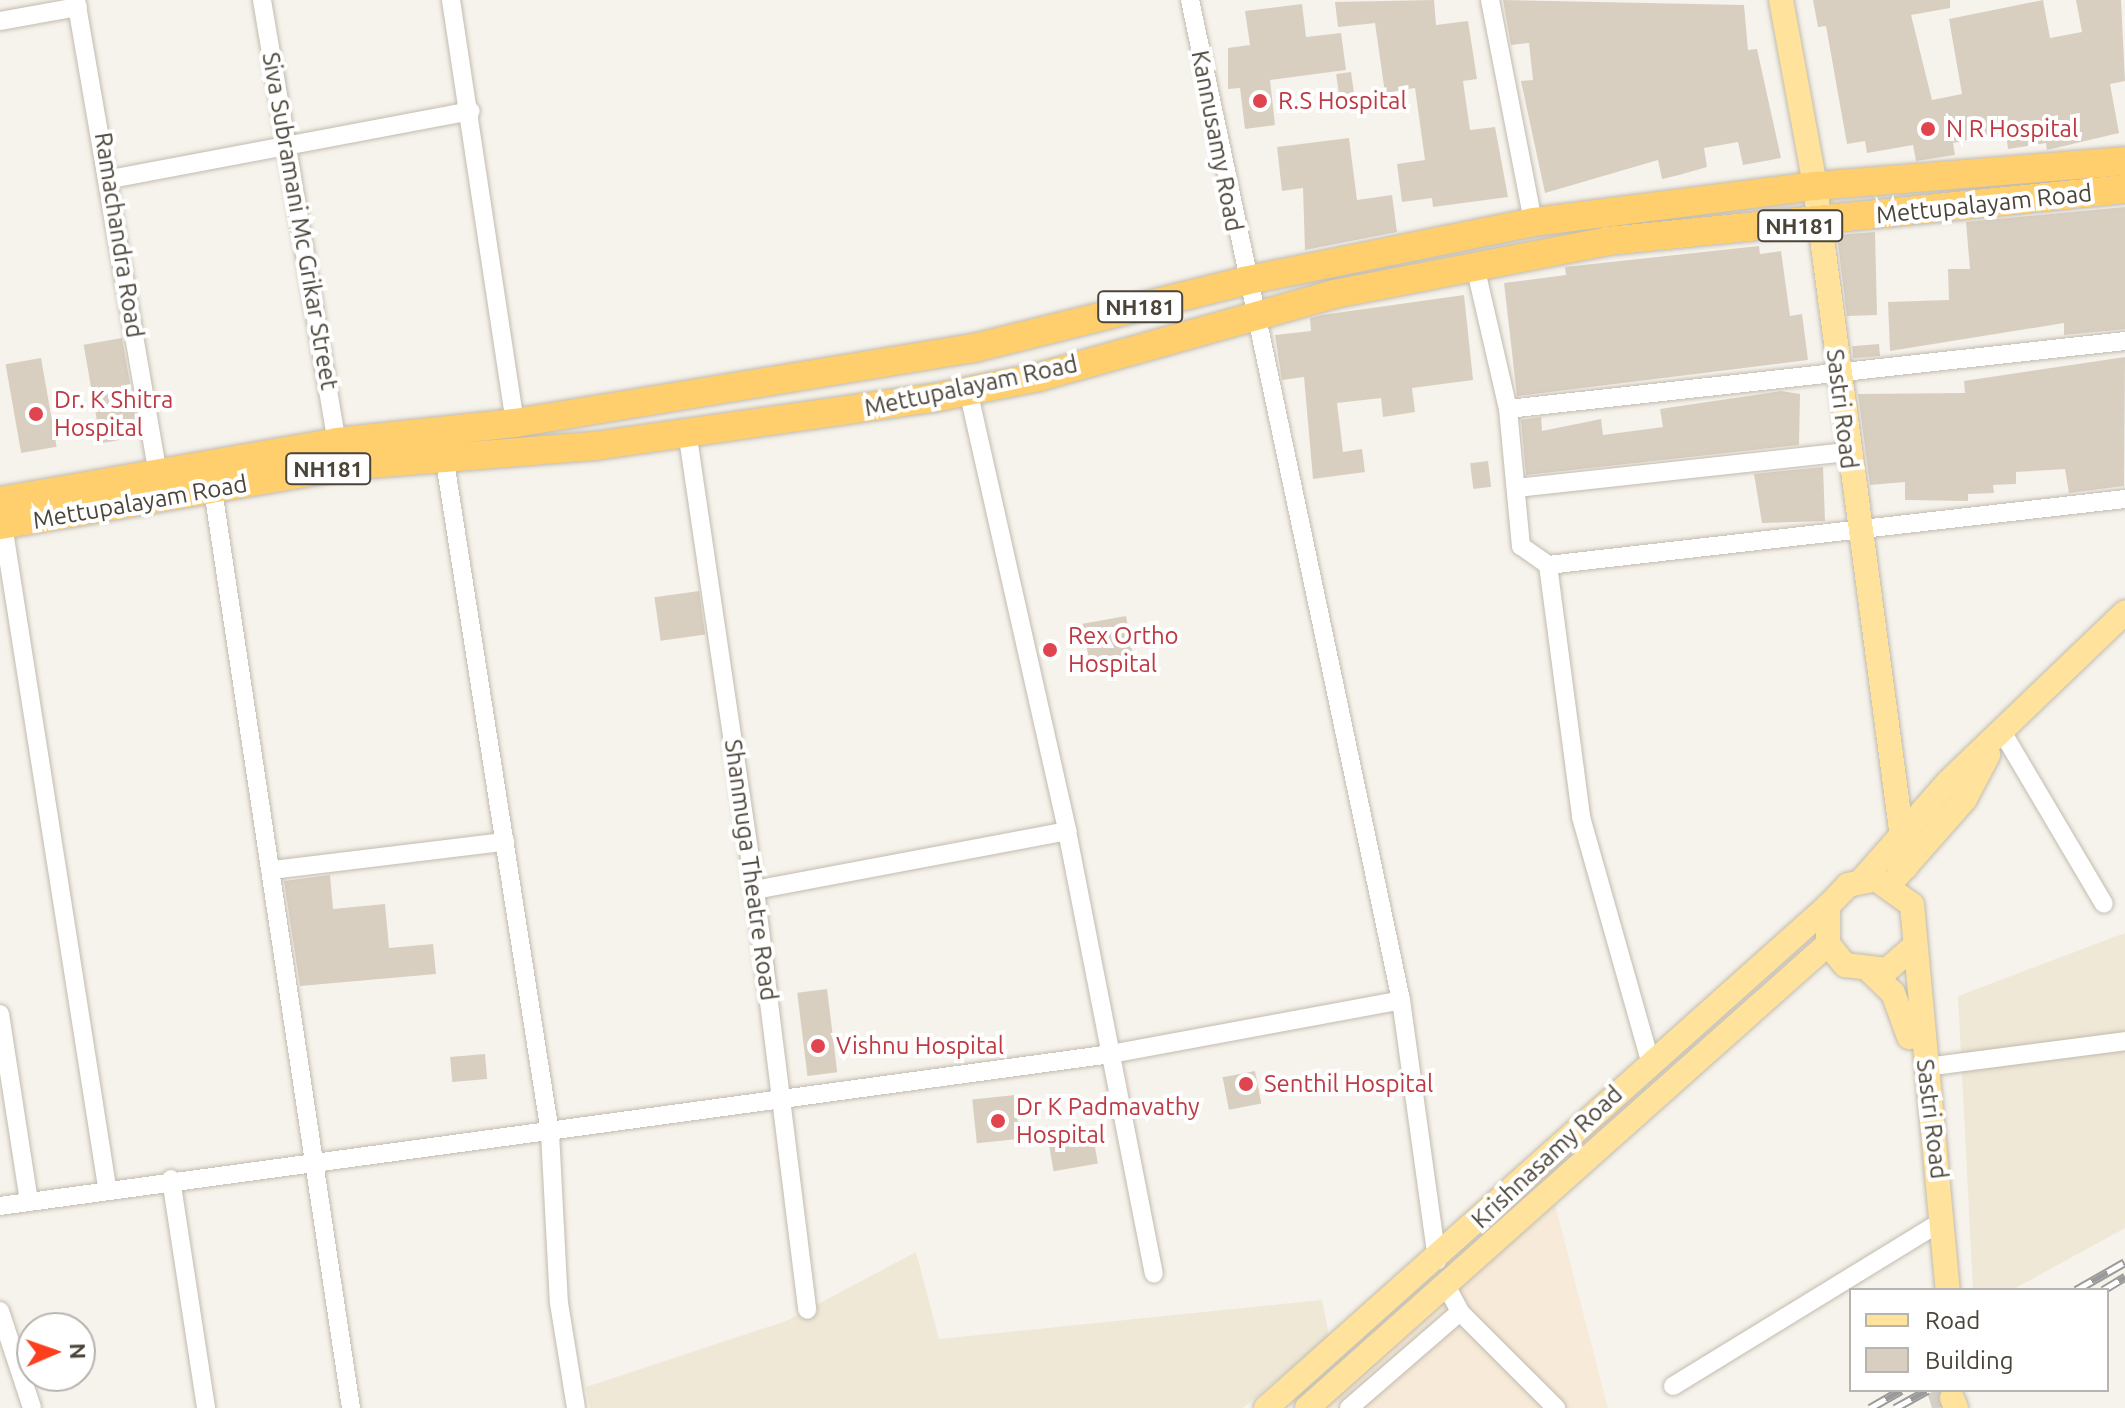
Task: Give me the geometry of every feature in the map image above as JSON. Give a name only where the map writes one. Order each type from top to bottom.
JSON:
[{"type":"highway","name":"Mettupalayam Road","points":[[1,517],[213,490],[442,444],[515,423],[974,348],[1244,281],[1533,222],[1815,186],[2125,161]]},
{"type":"highway","name":"Mettupalayam Road","points":[[1,517],[157,471],[337,442],[442,444],[687,431],[968,390],[1039,377],[1251,313],[1608,241],[1817,224],[2125,189]]},
{"type":"main road","name":"Sastri Road","points":[[1781,0],[1815,186],[1817,224],[1898,875]]},
{"type":"main road","points":[[1898,875],[1917,920],[1911,949],[1871,972],[1845,965],[1828,944],[1828,906],[1862,880],[1893,844],[2125,612]]},
{"type":"main road","points":[[1862,880],[1898,875],[1965,799],[1999,740]]},
{"type":"main road","name":"Krishnasamy Road","points":[[1266,1408],[1437,1261],[1650,1061],[1828,906]]},
{"type":"main road","points":[[1307,1408],[1448,1289],[1828,944]]},
{"type":"main road","name":"Sastri Road","points":[[1911,949],[1948,1288]]},
{"type":"main road","name":"Sastri Road","points":[[1871,972],[1906,1018],[1934,1226],[1936,1288]]},
{"type":"street","name":"Siva Subramani Mc Grikar Street","points":[[262,0],[290,144],[337,442]]},
{"type":"street","points":[[451,0],[471,111],[515,423]]},
{"type":"street","name":"Kannusamy Road","points":[[1190,0],[1244,281],[1401,1000],[1437,1261]]},
{"type":"street","points":[[1490,0],[1533,222]]},
{"type":"street","points":[[0,21],[77,4]]},
{"type":"street","name":"Ramachandra Road","points":[[77,4],[111,179],[157,471]]},
{"type":"street","points":[[111,179],[471,111]]},
{"type":"street","points":[[1475,266],[1508,409],[1521,546],[1548,565],[1856,525],[2125,499]]},
{"type":"street","points":[[1508,409],[1837,370],[2125,341]]},
{"type":"street","points":[[968,390],[1067,831],[1154,1274]]},
{"type":"street","name":"Shanmuga Theatre Road","points":[[687,431],[755,890],[807,1310]]},
{"type":"street","points":[[442,444],[550,1133],[559,1303],[576,1408]]},
{"type":"street","points":[[1516,488],[1847,452]]},
{"type":"street","points":[[213,490],[351,1408]]},
{"type":"street","points":[[1,517],[107,1187]]},
{"type":"street","points":[[1548,565],[1581,817],[1650,1061]]},
{"type":"street","points":[[1999,740],[2104,904]]},
{"type":"street","points":[[755,890],[1067,831]]},
{"type":"street","points":[[272,870],[505,842]]},
{"type":"street","points":[[0,1206],[107,1187],[314,1165],[550,1133],[781,1094],[1111,1054],[1401,1000]]},
{"type":"street","points":[[0,1014],[29,1201]]},
{"type":"street","points":[[1926,1067],[2125,1041]]},
{"type":"street","points":[[171,1179],[206,1408]]},
{"type":"street","points":[[1673,1386],[1934,1226]]},
{"type":"street","points":[[1448,1289],[1460,1312],[1556,1408]]},
{"type":"street","points":[[0,1311],[32,1408]]},
{"type":"street","points":[[1349,1408],[1460,1312]]},
{"type":"shaded area","points":[[2125,933],[2125,1228],[2016,1288],[1973,1288],[1958,996]]},
{"type":"shaded area","points":[[1555,1205],[1608,1408],[1319,1408]]},
{"type":"shaded area","points":[[916,1252],[939,1339],[1322,1300],[1329,1336],[1243,1408],[590,1408],[586,1387],[786,1321]]},
{"type":"building","points":[[1434,0],[1436,25],[1468,21],[1477,79],[1463,81],[1470,130],[1495,127],[1508,197],[1433,207],[1432,198],[1402,202],[1397,164],[1425,160],[1415,88],[1385,93],[1375,23],[1338,27],[1335,2]]},
{"type":"building","points":[[1503,0],[1744,5],[1748,50],[1757,49],[1781,158],[1743,165],[1738,142],[1704,148],[1707,167],[1679,175],[1662,179],[1658,160],[1545,193],[1521,81],[1533,80],[1529,43],[1511,45]]},
{"type":"building","points":[[1813,0],[1950,0],[1950,8],[1911,15],[1932,100],[1962,94],[1949,19],[2043,0],[2050,38],[2082,32],[2076,0],[2121,0],[2125,81],[2110,84],[2119,133],[2047,150],[2046,143],[2008,149],[2006,133],[1953,143],[1955,155],[1916,161],[1913,145],[1867,153],[1865,141],[1847,144],[1826,26],[1818,27]]},
{"type":"building","points":[[1302,4],[1306,37],[1341,33],[1346,70],[1270,80],[1275,125],[1245,129],[1240,88],[1228,89],[1228,48],[1250,45],[1245,11]]},
{"type":"building","points":[[1351,72],[1356,107],[1341,109],[1336,74]]},
{"type":"building","points":[[1349,138],[1357,200],[1392,195],[1397,232],[1305,250],[1303,188],[1282,191],[1277,147]]},
{"type":"building","points":[[2125,207],[2125,329],[2064,335],[2064,323],[1890,351],[1888,302],[1949,300],[1948,269],[1970,269],[1966,222]]},
{"type":"building","points":[[1875,232],[1877,315],[1847,316],[1837,235]]},
{"type":"building","points":[[1759,246],[1760,254],[1781,251],[1790,316],[1802,314],[1808,360],[1517,396],[1504,283],[1566,275],[1565,267]]},
{"type":"building","points":[[1464,295],[1473,380],[1412,388],[1415,412],[1383,417],[1381,398],[1337,403],[1343,452],[1362,449],[1365,472],[1313,479],[1304,377],[1282,380],[1275,335],[1311,331],[1310,318],[1322,315]]},
{"type":"building","points":[[122,338],[139,436],[101,443],[84,345]]},
{"type":"building","points":[[1879,344],[1880,356],[1853,358],[1852,346]]},
{"type":"building","points":[[2125,357],[2124,486],[2069,493],[2065,469],[2016,472],[2016,484],[1993,485],[1994,493],[1968,494],[1968,501],[1905,500],[1905,482],[1870,485],[1858,394],[1965,393],[1964,381]]},
{"type":"building","points":[[41,358],[57,447],[21,453],[6,364]]},
{"type":"building","points":[[1781,391],[1800,394],[1799,445],[1526,475],[1521,420],[1541,417],[1542,431],[1601,419],[1603,435],[1663,427],[1660,409]]},
{"type":"building","points":[[1488,461],[1491,487],[1473,489],[1470,463]]},
{"type":"building","points":[[1823,467],[1825,521],[1762,523],[1754,474]]},
{"type":"building","points":[[699,591],[705,635],[661,641],[654,597]]},
{"type":"building","points":[[1126,616],[1133,654],[1089,662],[1083,624]]},
{"type":"building","points":[[330,875],[333,909],[385,904],[389,948],[433,944],[436,974],[300,986],[284,881]]},
{"type":"building","points":[[827,989],[837,1072],[807,1076],[797,993]]},
{"type":"building","points":[[485,1054],[487,1079],[452,1082],[450,1057]]},
{"type":"building","points":[[1255,1071],[1261,1103],[1229,1110],[1223,1077]]},
{"type":"building","points":[[1015,1095],[1020,1139],[977,1143],[972,1099]]},
{"type":"building","points":[[1092,1130],[1098,1163],[1054,1171],[1048,1138]]},
{"type":"tunnel","points":[[1940,1392],[1944,1406]]},
{"type":"railway","points":[[2080,1288],[2125,1262]]},
{"type":"railway","points":[[2106,1288],[2125,1277]]},
{"type":"railway","points":[[1870,1408],[1898,1392]]},
{"type":"railway","points":[[1895,1408],[1923,1392]]},
{"type":"place","name":"R.S Hospital","points":[[1260,101]]},
{"type":"place","name":"N R Hospital","points":[[1928,129]]},
{"type":"place","name":"Dr. K Shitra Hospital","points":[[36,414]]},
{"type":"place","name":"Rex Ortho Hospital","points":[[1050,650]]},
{"type":"place","name":"Vishnu Hospital","points":[[818,1046]]},
{"type":"place","name":"Senthil Hospital","points":[[1246,1084]]},
{"type":"place","name":"Dr K Padmavathy Hospital","points":[[998,1121]]}]
